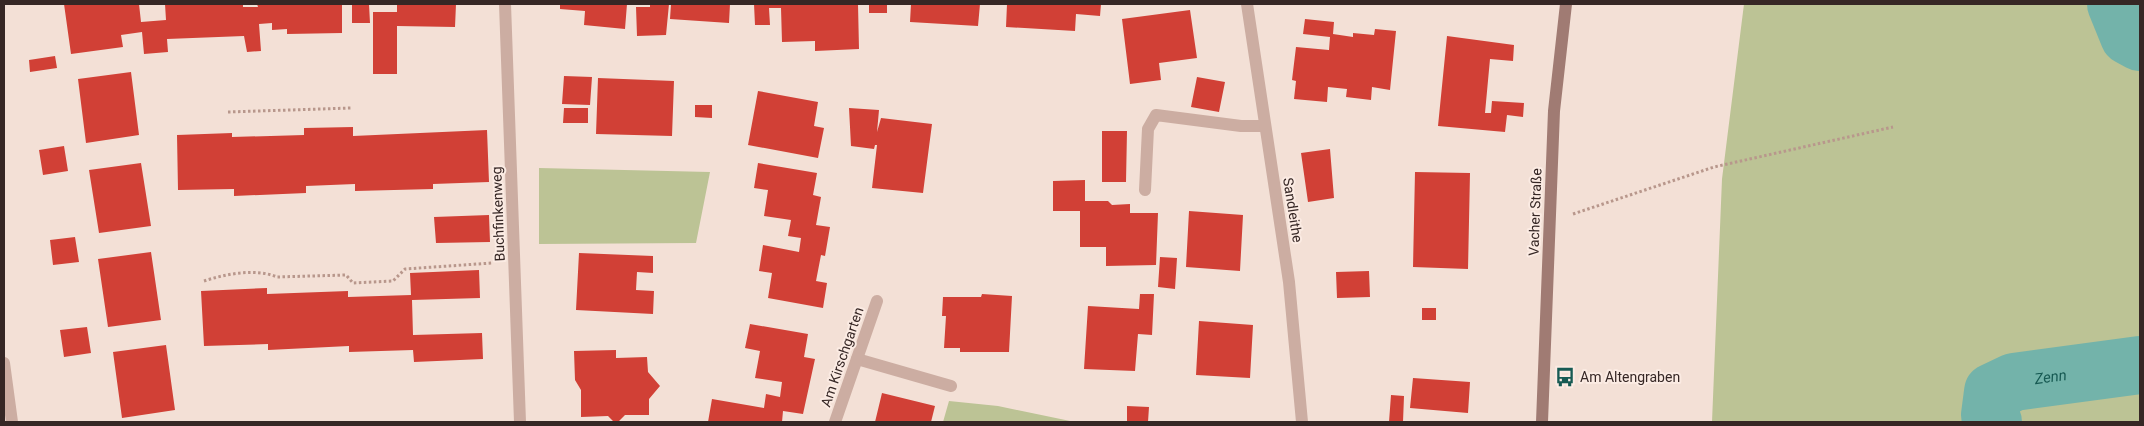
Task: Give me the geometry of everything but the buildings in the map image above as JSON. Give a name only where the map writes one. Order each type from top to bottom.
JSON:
[{"type":"street","name":"Buchfinkenweg","points":[[505,4],[520,422]]},
{"type":"street","name":"Sandleithe","points":[[1248,4],[1289,282],[1302,422]]},
{"type":"street","name":"Vacher Straße","points":[[1542,422],[1554,111],[1566,4]]},
{"type":"street","points":[[1144,190],[1148,129],[1156,115],[1241,126],[1265,126]]},
{"type":"street","name":"Am Kirschgarten","points":[[836,422],[877,301]]},
{"type":"street","points":[[857,359],[951,386]]},
{"type":"street","points":[[4,363],[12,422]]},
{"type":"path","points":[[228,112],[351,108]]},
{"type":"path","points":[[1550,217],[1573,214],[1714,167],[1893,127]]},
{"type":"path","points":[[204,281],[222,275],[268,273],[277,277],[346,275],[354,283],[393,281],[405,268],[515,261]]},
{"type":"green space","points":[[1744,4],[2140,4],[2140,422],[1712,422],[1722,179]]},
{"type":"green space","points":[[539,168],[710,172],[696,243],[539,244]]},
{"type":"green space","points":[[949,401],[998,406],[1075,422],[943,422]]},
{"type":"waterway","name":"Zenn","points":[[2116,4],[2129,36],[2140,42]]},
{"type":"waterway","name":"Zenn","points":[[1993,422],[1990,415],[1993,392],[2014,382],[2140,365]]},
{"type":"place","name":"Am Altengraben","points":[[1565,377]]}]
